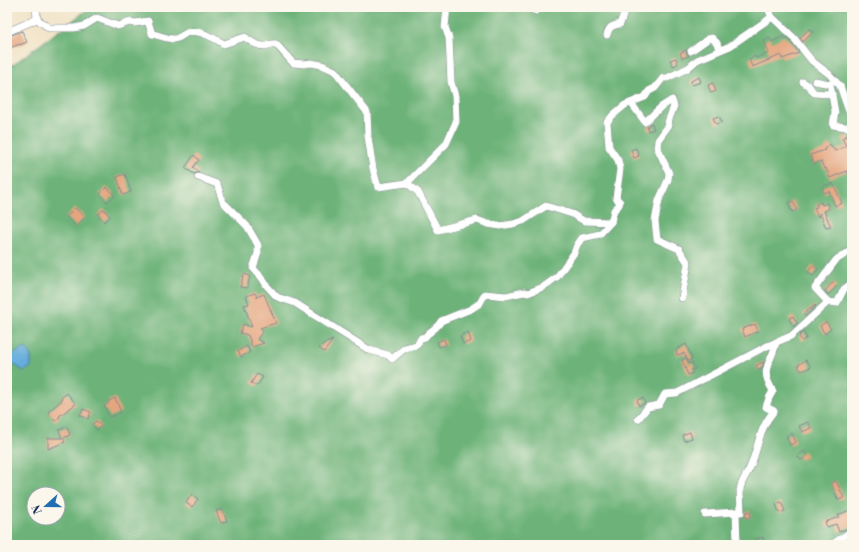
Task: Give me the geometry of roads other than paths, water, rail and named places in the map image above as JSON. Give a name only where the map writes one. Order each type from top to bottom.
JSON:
[{"type":"street","points":[[36,7],[37,19],[49,28],[74,28],[84,26],[97,18],[118,26],[130,22],[135,23],[148,21],[152,34],[175,39],[187,32],[194,31],[224,44],[245,37],[249,41],[264,46],[272,43],[276,44],[293,63],[311,63],[322,65],[335,71],[367,112],[368,137],[373,169],[378,187],[407,183],[446,144],[456,122],[455,96],[451,82],[449,38],[445,27],[447,7]]},
{"type":"street","points":[[526,7],[536,11]]},
{"type":"street","points":[[607,35],[609,28],[620,24],[624,13],[620,8],[622,7]]},
{"type":"street","points":[[767,7],[772,17],[793,37],[812,61],[829,74],[840,86],[852,120]]},
{"type":"street","points":[[198,177],[217,184],[223,202],[247,226],[258,244],[258,253],[253,268],[277,297],[295,303],[370,350],[388,355],[392,359],[405,348],[417,345],[421,338],[425,337],[439,326],[441,321],[471,309],[480,303],[485,294],[506,296],[524,292],[528,293],[543,287],[557,277],[582,238],[600,234],[611,222],[614,210],[620,202],[616,198],[620,169],[618,160],[609,147],[607,122],[625,105],[645,97],[649,91],[655,88],[663,78],[667,78],[688,68],[697,60],[730,46],[772,17]]},
{"type":"street","points":[[7,32],[37,19]]},
{"type":"street","points":[[691,51],[708,39],[712,38],[717,43],[719,50]]},
{"type":"street","points":[[815,81],[830,84],[835,112],[833,125],[852,128]]},
{"type":"street","points":[[802,82],[809,86],[814,93],[825,95],[832,93]]},
{"type":"street","points":[[631,103],[645,122],[661,107],[672,100],[674,106],[668,122],[669,125],[658,140],[657,147],[669,173],[668,180],[659,200],[655,221],[657,239],[679,249],[688,263],[682,298]]},
{"type":"street","points":[[407,183],[418,192],[438,230],[477,220],[500,226],[513,224],[523,221],[546,206],[572,214],[584,221],[611,222]]},
{"type":"street","points":[[852,250],[836,260],[815,288],[828,302],[837,303],[844,289],[852,283]]},
{"type":"street","points":[[638,419],[648,407],[659,405],[665,394],[677,393],[776,342],[791,336],[828,302]]},
{"type":"street","points":[[705,514],[741,512],[740,490],[743,479],[751,466],[760,433],[766,420],[774,411],[766,407],[773,392],[767,382],[765,371],[767,364],[774,353],[776,342]]},
{"type":"street","points":[[736,512],[737,545]]},
{"type":"street","points":[[831,545],[852,531]]},
{"type":"street","points":[[848,545],[852,541]]},
{"type":"water","points":[[25,348],[30,354],[31,367],[24,371],[13,364],[9,359],[17,352]]}]
